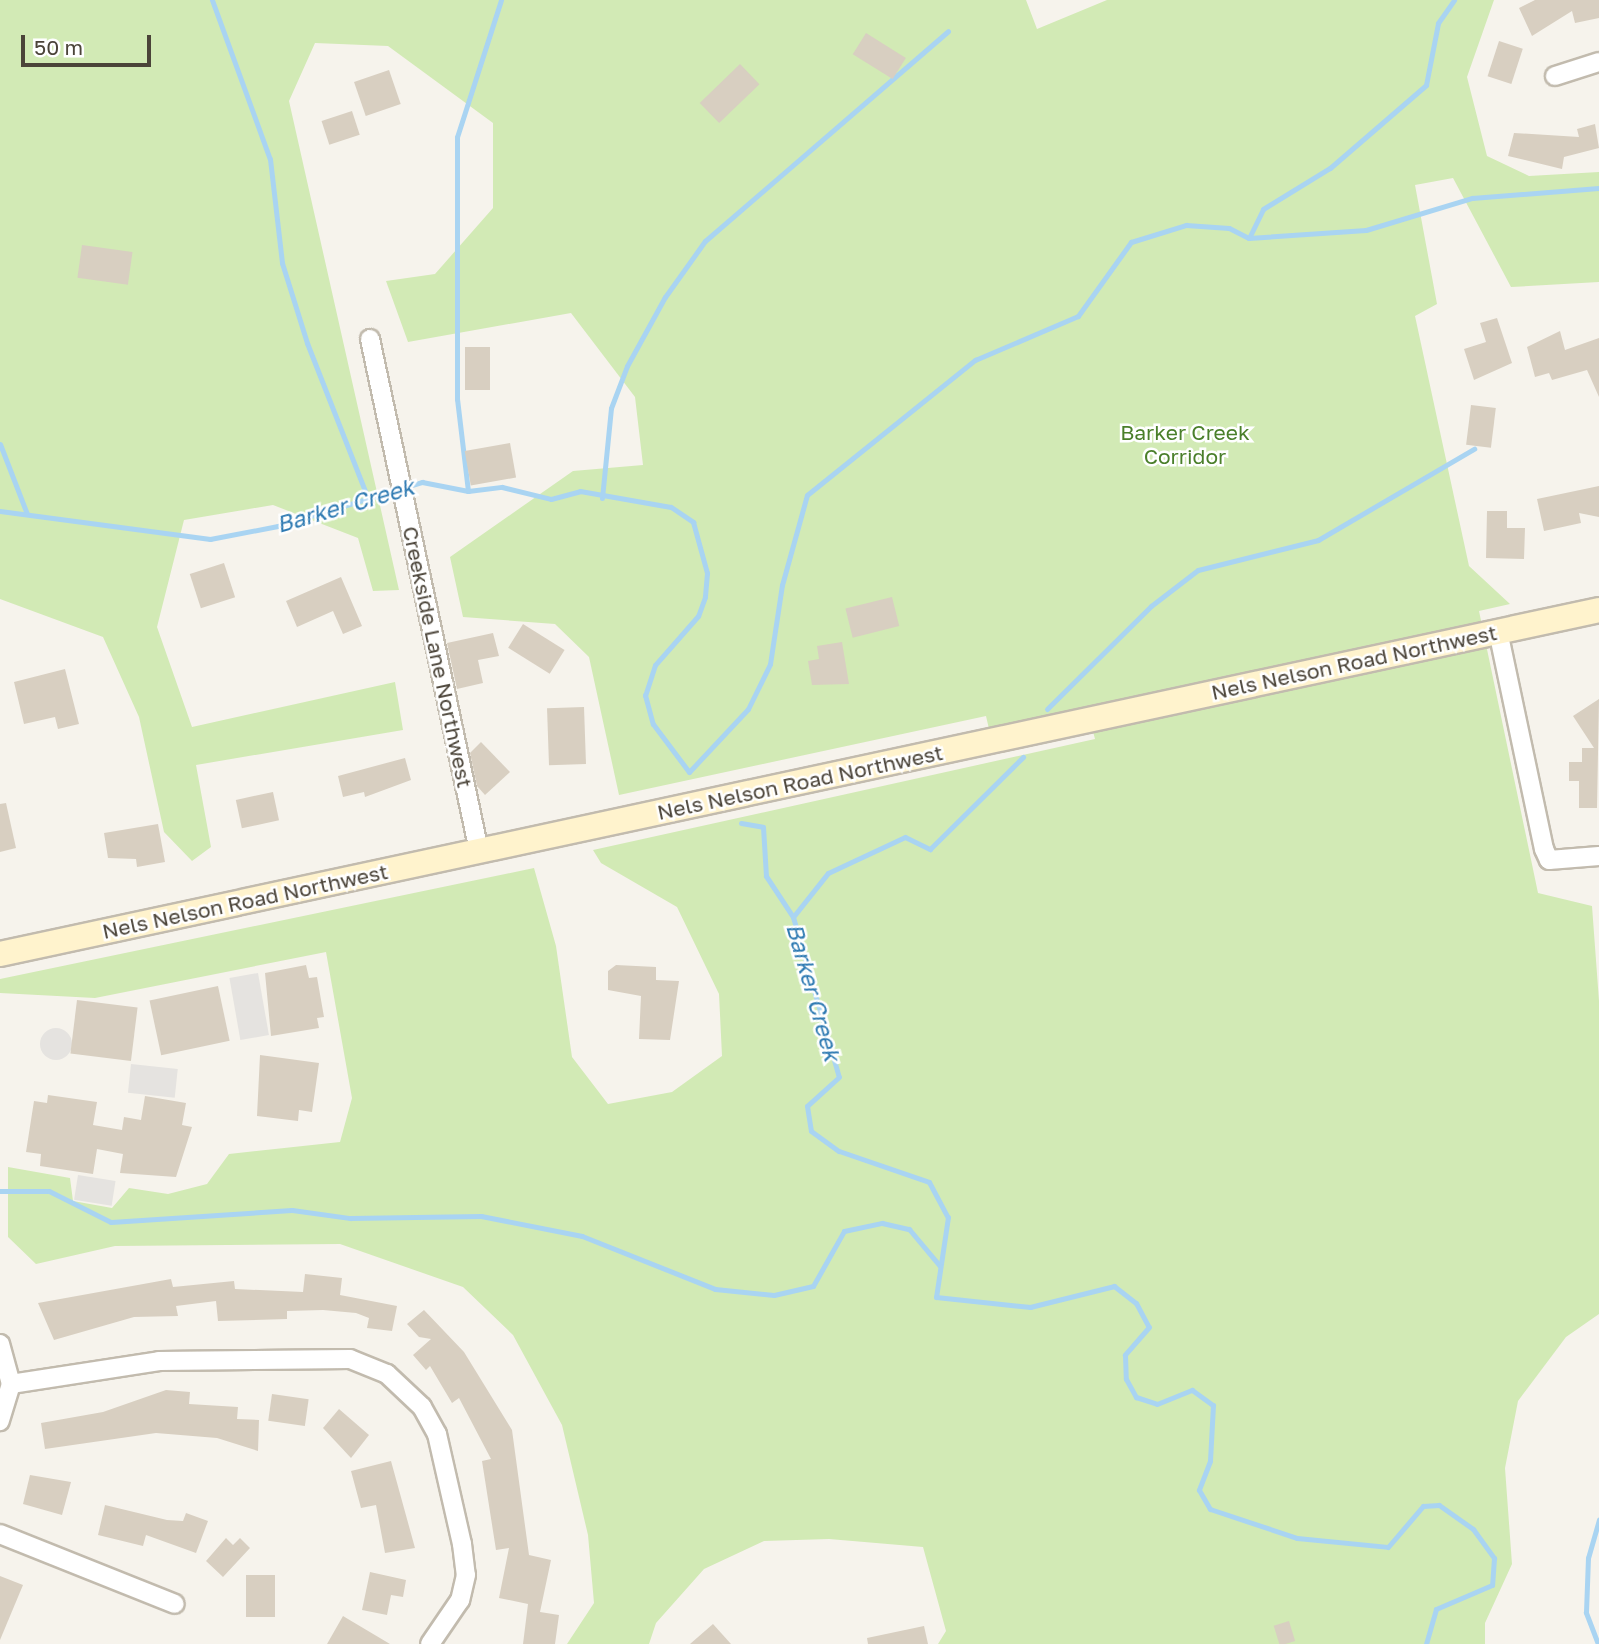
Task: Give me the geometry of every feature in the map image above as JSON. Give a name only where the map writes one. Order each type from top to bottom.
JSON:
[{"type":"street","points":[[1555,76],[1599,62]]},
{"type":"street","name":"Creekside Lane Northwest","points":[[370,339],[479,851]]},
{"type":"street","name":"Nels Nelson Road Northwest","points":[[0,954],[1599,610]]},
{"type":"street","points":[[1498,631],[1544,849],[1549,860],[1599,856]]},
{"type":"street","points":[[0,1344],[11,1384],[0,1421]]},
{"type":"street","points":[[11,1384],[159,1361],[350,1359],[387,1374],[422,1407],[437,1434],[462,1544],[466,1575],[460,1601],[430,1644]]},
{"type":"street","points":[[0,1534],[175,1604]]},
{"type":"green space","name":"Barker Creek Corridor","points":[[0,0],[1026,0],[1037,29],[1107,0],[1494,0],[1467,77],[1487,156],[1529,176],[1599,172],[1599,282],[1511,287],[1453,178],[1415,185],[1437,304],[1415,316],[1469,566],[1510,604],[1479,611],[1538,893],[1592,906],[1599,1001],[1599,1314],[1566,1337],[1518,1401],[1505,1468],[1512,1564],[1485,1623],[1485,1644],[938,1644],[946,1631],[923,1547],[829,1539],[764,1541],[704,1569],[656,1623],[649,1644],[567,1644],[594,1603],[588,1535],[562,1425],[513,1335],[463,1287],[340,1244],[115,1246],[36,1264],[8,1237],[8,1167],[70,1178],[73,1201],[112,1208],[129,1188],[168,1194],[207,1184],[229,1154],[340,1142],[352,1098],[326,952],[95,998],[0,993],[0,979],[534,868],[556,946],[572,1057],[608,1104],[672,1092],[722,1056],[719,994],[677,907],[601,863],[593,850],[1095,739],[1090,720],[992,742],[986,716],[619,795],[589,657],[555,624],[463,617],[450,557],[573,471],[643,465],[635,397],[571,313],[408,342],[386,281],[435,274],[493,208],[493,123],[388,46],[315,43],[289,101],[399,590],[373,591],[358,538],[273,505],[184,520],[157,627],[192,727],[395,682],[403,730],[196,765],[211,847],[192,861],[164,832],[139,717],[103,637],[0,599]]},
{"type":"shaded area","points":[[258,973],[269,1035],[240,1040],[229,978]]},
{"type":"shaded area","points":[[56,1028],[67,1033],[72,1044],[67,1055],[56,1060],[45,1055],[40,1044],[45,1033]]},
{"type":"shaded area","points":[[131,1064],[178,1069],[175,1098],[128,1093]]},
{"type":"shaded area","points":[[78,1175],[116,1181],[112,1206],[74,1200]]},
{"type":"building","points":[[1535,0],[1599,0],[1599,18],[1575,23],[1572,11],[1532,36],[1519,8]]},
{"type":"building","points":[[866,33],[906,58],[893,79],[853,54]]},
{"type":"building","points":[[1499,41],[1523,49],[1511,84],[1488,76]]},
{"type":"building","points":[[740,64],[759,84],[719,123],[700,103]]},
{"type":"building","points":[[389,70],[401,104],[366,116],[354,82]]},
{"type":"building","points":[[352,111],[360,135],[329,145],[322,121]]},
{"type":"building","points":[[1595,124],[1599,148],[1564,157],[1562,169],[1508,156],[1514,133],[1579,137],[1577,129]]},
{"type":"building","points":[[82,245],[133,252],[128,285],[77,278]]},
{"type":"building","points":[[1497,318],[1512,363],[1474,380],[1464,349],[1486,342],[1480,323]]},
{"type":"building","points":[[1560,331],[1565,350],[1599,338],[1599,397],[1587,370],[1552,380],[1549,373],[1535,377],[1527,347]]},
{"type":"building","points":[[465,347],[490,347],[490,390],[465,390]]},
{"type":"building","points":[[1471,405],[1496,408],[1491,448],[1466,445]]},
{"type":"building","points":[[510,443],[516,477],[471,485],[465,451]]},
{"type":"building","points":[[1599,486],[1599,517],[1579,513],[1581,523],[1544,531],[1537,499]]},
{"type":"building","points":[[1487,511],[1507,511],[1507,528],[1525,528],[1524,559],[1486,558]]},
{"type":"building","points":[[224,563],[235,597],[201,608],[190,574]]},
{"type":"building","points":[[341,577],[362,626],[343,634],[333,611],[297,627],[286,601]]},
{"type":"building","points":[[892,597],[899,626],[853,638],[845,609]]},
{"type":"building","points":[[523,624],[565,650],[550,674],[508,648]]},
{"type":"building","points":[[493,633],[499,656],[478,660],[483,683],[457,689],[447,643]]},
{"type":"building","points":[[842,642],[849,684],[812,685],[808,661],[819,659],[817,646]]},
{"type":"building","points":[[65,669],[79,724],[58,729],[55,717],[24,724],[14,682]]},
{"type":"building","points":[[1599,699],[1597,808],[1579,808],[1579,781],[1569,781],[1569,762],[1582,762],[1582,748],[1594,748],[1573,716]]},
{"type":"building","points":[[584,707],[586,764],[549,765],[547,708]]},
{"type":"building","points":[[481,742],[510,772],[485,795],[477,786],[470,753]]},
{"type":"building","points":[[405,758],[411,780],[365,797],[364,792],[343,797],[338,776]]},
{"type":"building","points":[[273,792],[279,820],[242,828],[236,800]]},
{"type":"building","points":[[6,803],[16,848],[0,852],[0,804]]},
{"type":"building","points":[[158,824],[165,862],[137,867],[136,859],[108,858],[104,833]]},
{"type":"building","points":[[306,965],[309,978],[317,977],[324,1017],[317,1018],[319,1028],[271,1036],[265,973]]},
{"type":"building","points":[[616,965],[656,967],[656,980],[679,981],[670,1040],[639,1039],[641,996],[608,990],[608,971]]},
{"type":"building","points":[[218,986],[230,1041],[161,1055],[150,1001]]},
{"type":"building","points":[[77,1000],[138,1007],[131,1061],[70,1054]]},
{"type":"building","points":[[260,1055],[319,1063],[312,1112],[299,1110],[298,1121],[257,1116]]},
{"type":"building","points":[[48,1095],[97,1102],[93,1125],[122,1130],[124,1117],[141,1120],[145,1096],[186,1103],[182,1125],[192,1127],[176,1177],[120,1173],[123,1154],[97,1149],[93,1174],[40,1166],[41,1154],[26,1152],[34,1101],[47,1103]]},
{"type":"building","points":[[305,1274],[342,1278],[340,1295],[397,1306],[392,1331],[367,1328],[369,1318],[356,1313],[323,1310],[287,1311],[287,1319],[218,1321],[216,1301],[176,1306],[178,1316],[134,1317],[54,1340],[38,1303],[171,1279],[173,1287],[234,1281],[235,1289],[303,1292]]},
{"type":"building","points":[[424,1310],[464,1352],[512,1430],[529,1555],[551,1560],[540,1612],[559,1615],[555,1644],[523,1644],[528,1604],[499,1598],[509,1548],[496,1550],[482,1461],[491,1459],[459,1398],[452,1403],[430,1366],[426,1370],[413,1355],[431,1339],[419,1337],[407,1324]]},
{"type":"building","points":[[166,1390],[190,1392],[189,1404],[238,1407],[237,1419],[259,1420],[258,1451],[217,1438],[156,1433],[45,1449],[41,1423],[103,1412]]},
{"type":"building","points":[[272,1394],[309,1399],[305,1426],[268,1421]]},
{"type":"building","points":[[339,1409],[369,1435],[351,1458],[323,1428]]},
{"type":"building","points":[[391,1461],[415,1548],[385,1553],[376,1505],[361,1508],[351,1471]]},
{"type":"building","points":[[30,1475],[71,1482],[62,1515],[23,1504]]},
{"type":"building","points":[[105,1505],[167,1520],[183,1521],[186,1513],[208,1521],[196,1553],[146,1535],[143,1546],[98,1535]]},
{"type":"building","points":[[226,1538],[233,1545],[240,1538],[250,1548],[223,1577],[206,1561]]},
{"type":"building","points":[[370,1572],[406,1580],[403,1597],[391,1595],[387,1615],[362,1610]]},
{"type":"building","points":[[246,1575],[275,1575],[275,1617],[246,1617]]},
{"type":"building","points":[[0,1576],[23,1585],[0,1640]]},
{"type":"building","points":[[343,1616],[353,1622],[390,1644],[327,1644]]},
{"type":"building","points":[[1289,1621],[1295,1641],[1279,1644],[1274,1626]]},
{"type":"building","points":[[713,1624],[731,1644],[690,1644]]},
{"type":"building","points":[[924,1626],[928,1644],[868,1644],[867,1638]]},
{"type":"waterway","points":[[212,0],[270,159],[282,263],[307,343],[367,496]]},
{"type":"waterway","points":[[468,491],[457,399],[457,137],[501,0]]},
{"type":"waterway","points":[[1249,238],[1263,209],[1330,168],[1426,85],[1438,23],[1454,0]]},
{"type":"waterway","points":[[602,498],[611,408],[627,366],[665,297],[705,241],[948,31]]},
{"type":"waterway","points":[[0,511],[210,539],[278,526],[422,482],[468,491],[502,487],[551,499],[580,491],[671,507],[693,522],[707,573],[705,597],[698,616],[655,665],[645,695],[653,724],[689,772],[748,709],[770,664],[782,585],[807,495],[975,360],[1078,316],[1131,242],[1186,225],[1229,228],[1249,238],[1366,230],[1472,198],[1599,188]]},
{"type":"waterway","points":[[0,444],[27,514]]},
{"type":"waterway","points":[[1047,709],[1151,606],[1198,570],[1318,540],[1474,449]]},
{"type":"waterway","points":[[793,917],[828,873],[905,837],[930,849],[1023,757]]},
{"type":"waterway","name":"Barker Creek","points":[[741,823],[763,827],[766,876],[793,917],[839,1077],[807,1106],[811,1131],[839,1151],[929,1182],[948,1217],[936,1297],[1030,1307],[1114,1286],[1136,1303],[1149,1327],[1125,1355],[1126,1379],[1136,1397],[1157,1404],[1192,1390],[1213,1405],[1210,1461],[1199,1490],[1210,1509],[1297,1538],[1388,1547],[1423,1506],[1439,1505],[1473,1529],[1494,1558],[1492,1585],[1436,1609],[1426,1644]]},
{"type":"waterway","points":[[0,1191],[49,1191],[111,1222],[292,1210],[350,1218],[481,1216],[582,1236],[715,1289],[774,1295],[813,1286],[844,1231],[882,1223],[909,1229],[940,1266]]},
{"type":"waterway","points":[[1598,1644],[1586,1612],[1588,1558],[1599,1520]]}]
